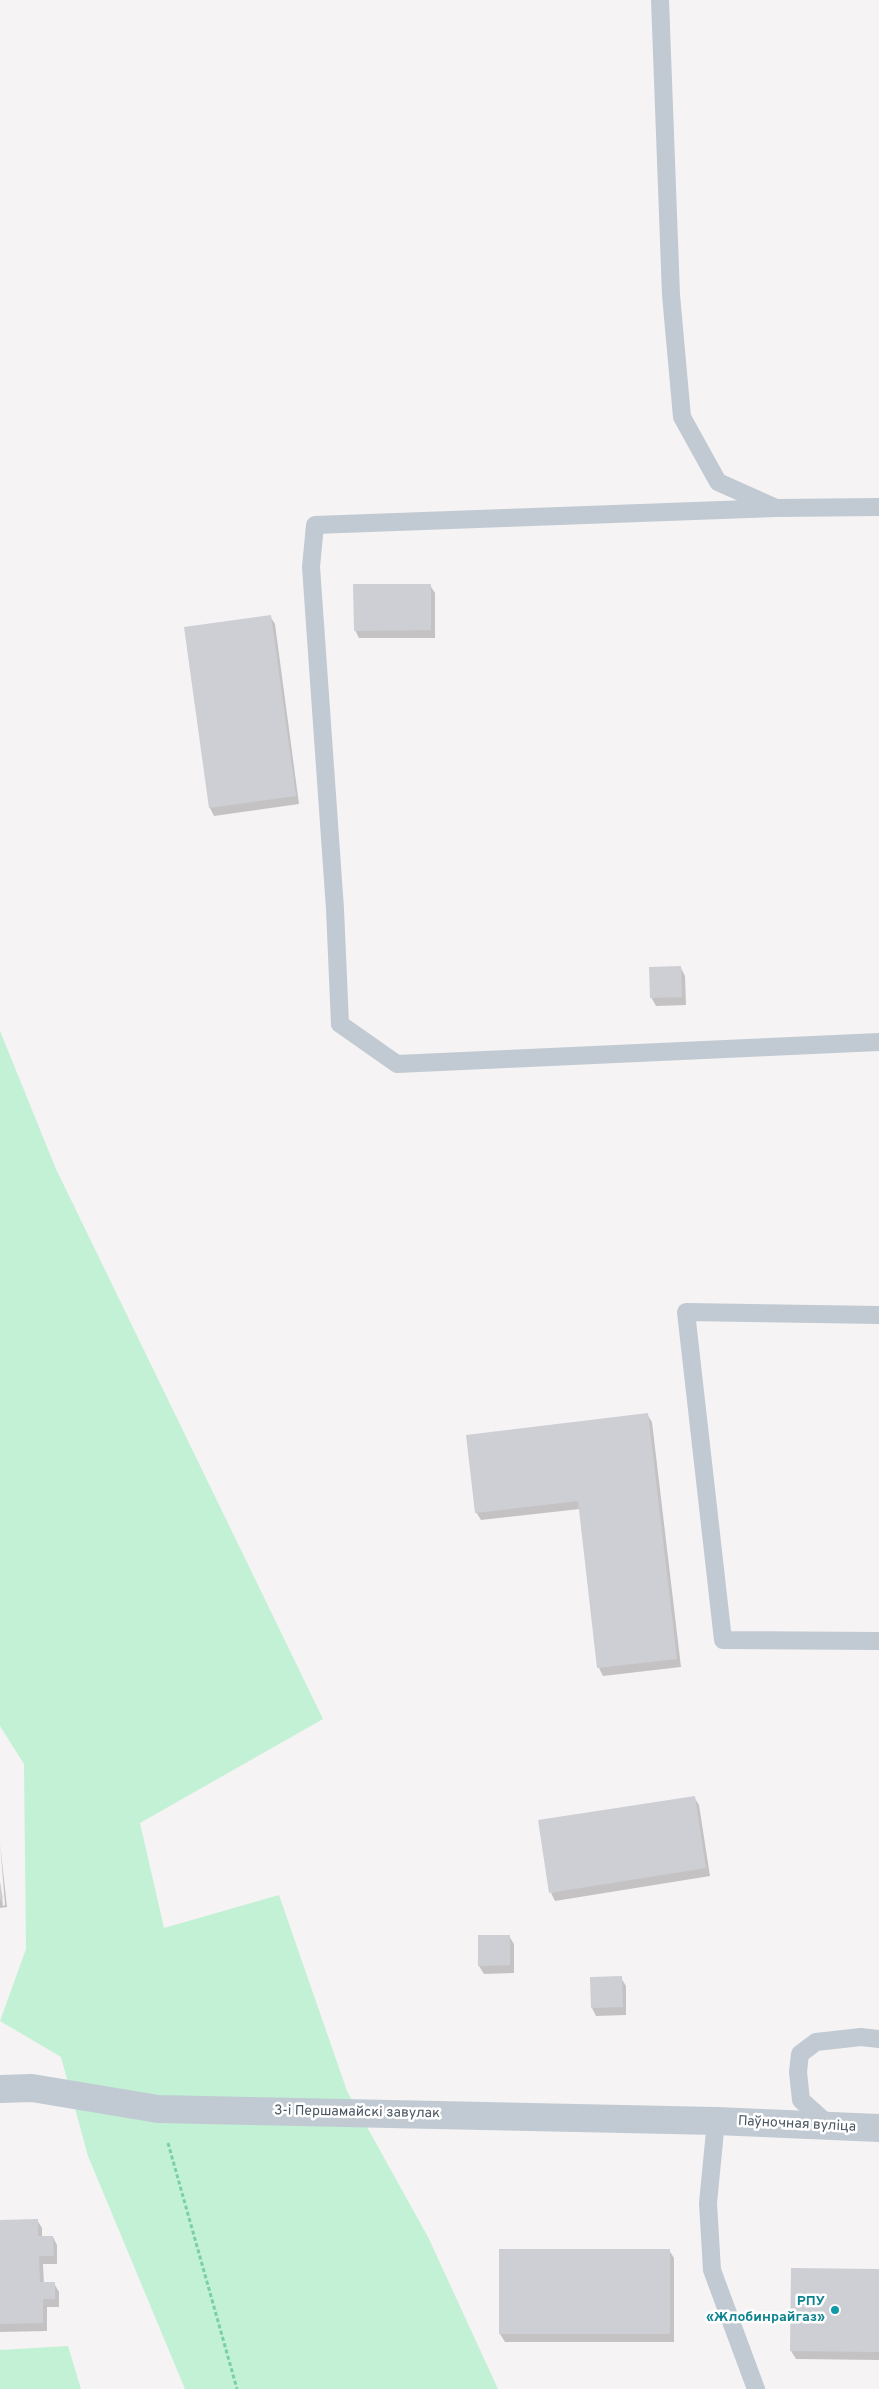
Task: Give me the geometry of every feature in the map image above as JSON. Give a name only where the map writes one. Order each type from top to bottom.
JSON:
[{"type":"street","name":"3-і Першамайскі завулак","points":[[0,2090],[32,2088],[158,2109],[716,2121]]},
{"type":"street","name":"Паўночная вуліца","points":[[716,2121],[879,2128]]},
{"type":"lane","points":[[660,0],[671,296],[682,417],[718,482],[776,508]]},
{"type":"lane","points":[[879,507],[776,508],[315,525],[311,567],[335,909],[340,1024],[397,1064],[879,1042]]},
{"type":"lane","points":[[879,1315],[686,1312],[723,1640],[879,1641]]},
{"type":"lane","points":[[832,2127],[801,2100],[798,2072],[800,2054],[816,2042],[861,2037],[879,2039]]},
{"type":"lane","points":[[716,2121],[708,2203],[712,2270],[756,2389]]},
{"type":"path","points":[[158,2109],[237,2389]]},
{"type":"green space","points":[[0,1031],[56,1169],[323,1719],[140,1823],[164,1928],[279,1895],[347,2091],[428,2237],[498,2389],[185,2389],[88,2156],[61,2057],[0,2021],[26,1949],[24,1764],[0,1726]]},
{"type":"green space","points":[[68,2346],[81,2389],[0,2389],[0,2350]]},
{"type":"building","points":[[353,584],[431,584],[431,630],[354,631]]},
{"type":"building","points":[[271,615],[296,796],[209,808],[184,627]]},
{"type":"building","points":[[681,966],[682,997],[650,998],[649,967]]},
{"type":"building","points":[[648,1413],[677,1659],[597,1668],[578,1501],[475,1513],[466,1435]]},
{"type":"building","points":[[695,1796],[706,1868],[549,1893],[538,1820]]},
{"type":"building","points":[[0,1882],[3,1899],[0,1900]]},
{"type":"building","points":[[478,1935],[510,1935],[510,1965],[478,1966]]},
{"type":"building","points":[[622,1976],[623,2007],[591,2008],[590,1977]]},
{"type":"building","points":[[38,2219],[38,2236],[53,2236],[54,2256],[39,2256],[40,2282],[55,2282],[55,2299],[43,2299],[43,2323],[0,2324],[0,2220]]},
{"type":"building","points":[[499,2249],[670,2249],[670,2334],[499,2334]]},
{"type":"building","name":"РПУ «Жлобинрайгаз»","points":[[791,2268],[879,2269],[879,2352],[790,2351]]},
{"type":"place","name":"РПУ «Жлобинрайгаз»","points":[[835,2310]]}]
